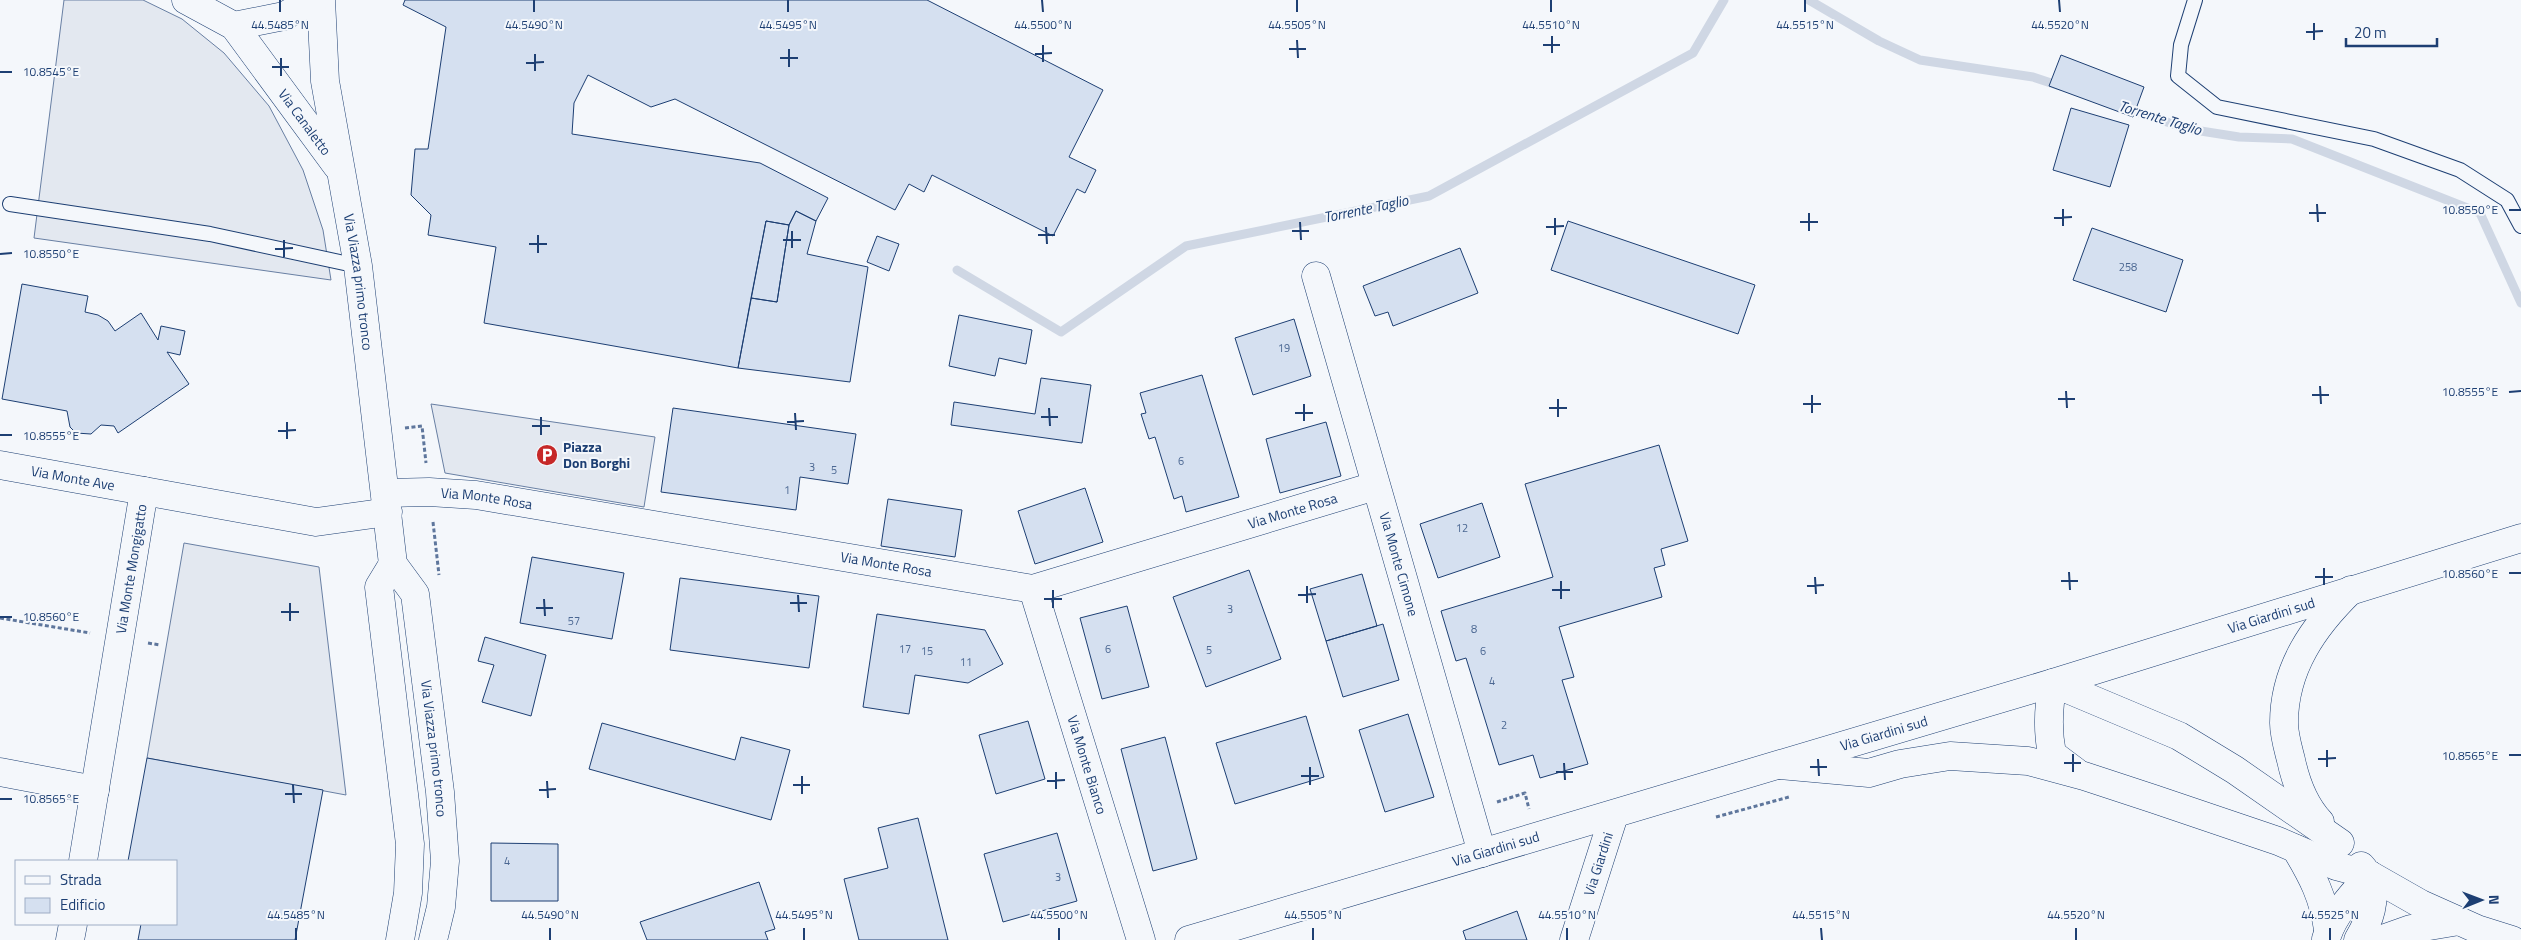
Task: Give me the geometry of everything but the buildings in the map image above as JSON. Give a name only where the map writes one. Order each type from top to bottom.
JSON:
[{"type":"street","name":"Via Canaletto","points":[[186,0],[234,26],[340,170]]},
{"type":"street","points":[[234,26],[284,16],[314,0]]},
{"type":"street","name":"Via Viazza primo tronco","points":[[321,0],[325,81],[358,266],[393,564],[415,594],[440,792],[445,861],[441,907],[433,940]]},
{"type":"street","name":"Via Monte Cimone","points":[[1316,276],[1482,853]]},
{"type":"street","name":"Via Monte Ave","points":[[0,465],[144,491]]},
{"type":"street","name":"Via Monte Rosa","points":[[387,502],[429,492],[476,495],[1033,589],[1375,486]]},
{"type":"street","name":"Via Monte Mongigatto","points":[[83,860],[144,491],[316,522],[387,502]]},
{"type":"street","name":"Via Giardini sud","points":[[1188,940],[1780,766],[2521,538]]},
{"type":"street","points":[[393,564],[379,587],[410,844],[408,893],[400,940]]},
{"type":"street","name":"Via Monte Bianco","points":[[1033,589],[1141,940]]},
{"type":"street","points":[[2351,590],[2324,616],[2309,639],[2293,675],[2286,698],[2284,724],[2295,778],[2310,810],[2370,875],[2373,891],[2370,914],[2358,940]]},
{"type":"street","points":[[2084,776],[2068,768],[2052,754],[2048,734],[2048,708],[2053,683],[2179,736],[2235,770],[2340,843]]},
{"type":"street","points":[[1780,766],[1870,773],[1900,764],[1950,756],[2028,762],[2084,776],[2296,849],[2336,866],[2370,875],[2420,904],[2512,940]]},
{"type":"street","points":[[0,772],[95,790]]},
{"type":"street","name":"Via Giardini","points":[[1574,940],[1614,815]]},
{"type":"street","points":[[2296,849],[2315,879],[2324,904],[2327,935]]},
{"type":"street","points":[[2327,935],[2350,898],[2370,875]]},
{"type":"street","points":[[2380,940],[2411,929],[2461,921]]},
{"type":"street","points":[[70,940],[73,925]]},
{"type":"lane","points":[[2195,0],[2181,45],[2178,76],[2217,106],[2374,139],[2460,170],[2507,200],[2521,226]]},
{"type":"lane","points":[[10,204],[210,234],[358,266]]},
{"type":"path","points":[[0,618],[160,645]]},
{"type":"path","points":[[1707,819],[1796,795]]},
{"type":"shaded area","points":[[64,0],[143,0],[182,19],[224,53],[269,106],[303,170],[323,230],[331,280],[34,238]]},
{"type":"shaded area","name":"Piazza Don Borghi","points":[[431,404],[655,437],[644,507],[445,473]]},
{"type":"shaded area","points":[[184,543],[319,567],[346,795],[147,758]]},
{"type":"waterway","name":"Torrente Taglio","points":[[957,270],[1061,332],[1186,246],[1429,196],[1693,53],[1724,0]]},
{"type":"waterway","name":"Torrente Taglio","points":[[1809,0],[1879,41],[1920,60],[2033,77],[2060,86]]},
{"type":"waterway","name":"Torrente Taglio","points":[[2125,108],[2188,129],[2239,137],[2292,139],[2480,213],[2521,303]]},
{"type":"place","name":"Piazza Don Borghi","points":[[547,455]]}]
